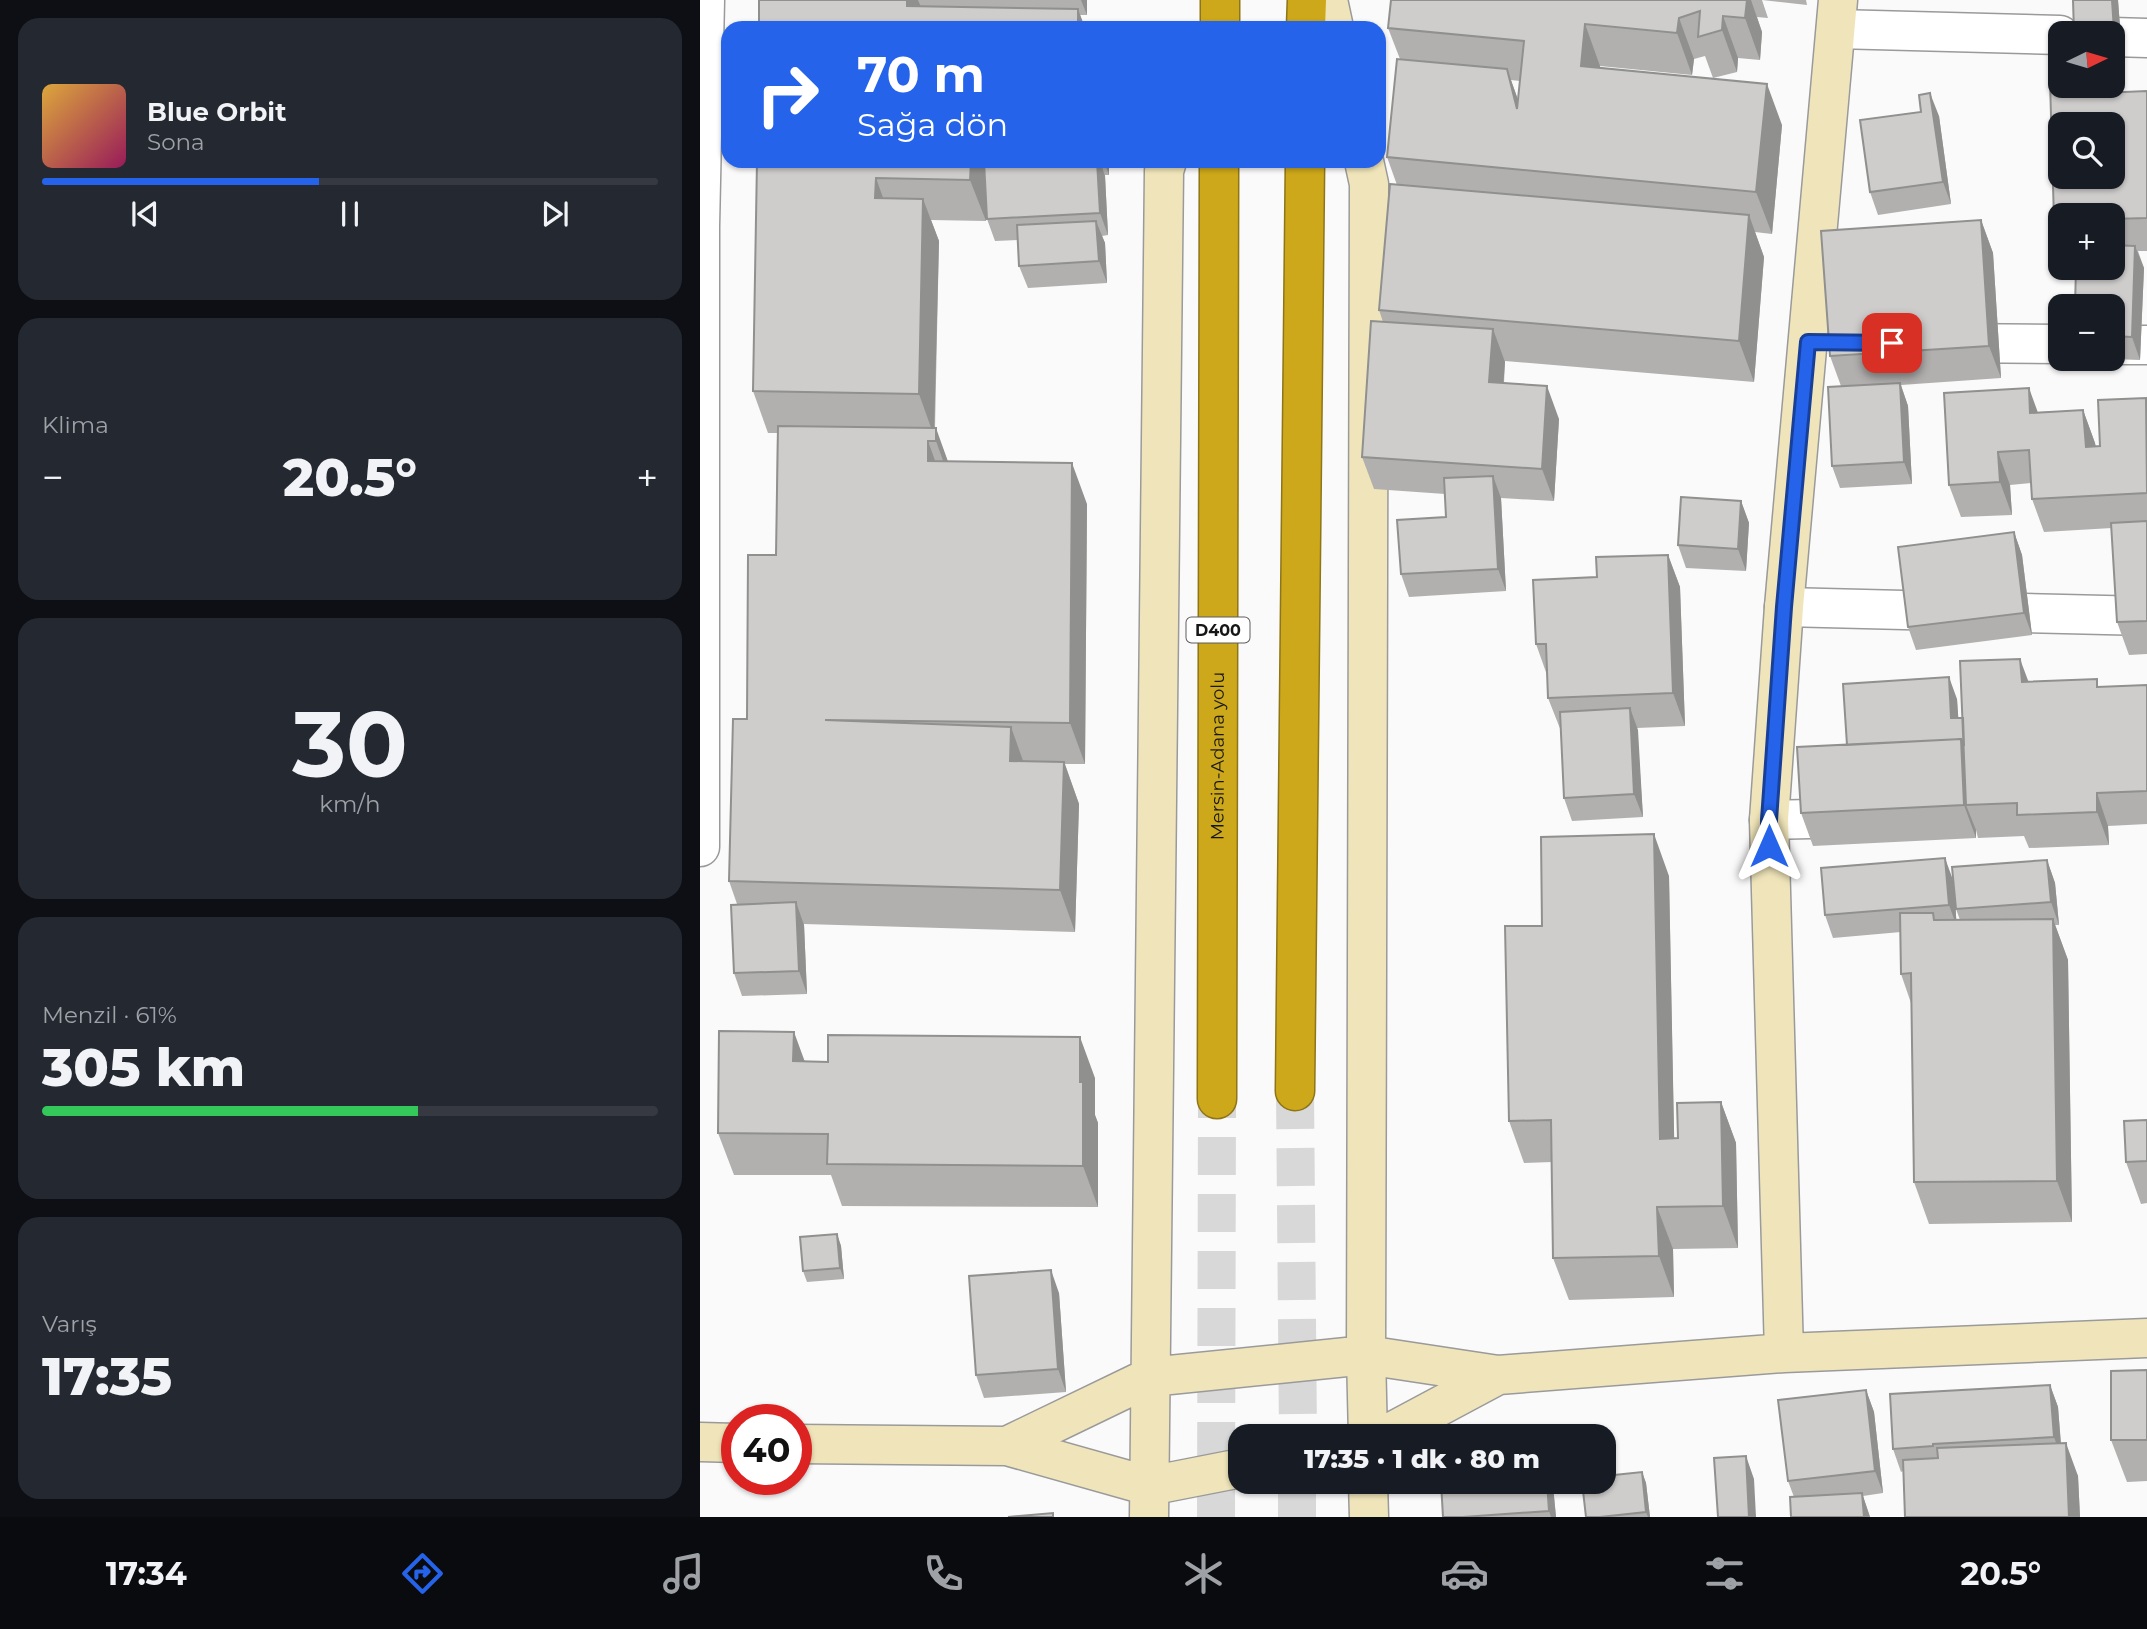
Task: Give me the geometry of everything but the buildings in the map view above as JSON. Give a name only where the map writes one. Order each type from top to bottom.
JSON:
[{"type":"highway","points":[[1220,0],[1220,21]]},
{"type":"highway","points":[[1306,21],[1307,0]]},
{"type":"highway","name":"Mersin-Adana yolu","points":[[1217,1099],[1219,168]]},
{"type":"highway","points":[[1295,1091],[1305,168]]},
{"type":"main road","points":[[1202,21],[1207,0]]},
{"type":"main road","points":[[1328,0],[1332,21]]},
{"type":"main road","points":[[1784,1353],[1769,820],[1784,607],[1822,342],[1837,15]]},
{"type":"main road","points":[[1149,1501],[1165,168]]},
{"type":"main road","points":[[1366,168],[1369,184],[1368,1424]]},
{"type":"main road","points":[[1007,1446],[1150,1377],[1366,1355],[1498,1375],[1784,1353],[2147,1338]]},
{"type":"main road","points":[[1406,1424],[1498,1375]]},
{"type":"main road","points":[[700,1442],[721,1443]]},
{"type":"main road","points":[[812,1444],[1007,1446],[1149,1501],[1228,1473]]},
{"type":"main road","points":[[1368,1494],[1368,1517]]},
{"type":"street","points":[[700,847],[700,226],[705,0]]},
{"type":"street","points":[[1837,15],[2048,34]]},
{"type":"street","points":[[2125,37],[2147,38]]},
{"type":"street","points":[[1906,343],[2048,344]]},
{"type":"street","points":[[2125,345],[2147,345]]},
{"type":"street","points":[[1784,607],[2147,616]]},
{"type":"street","points":[[1769,820],[1890,817]]},
{"type":"tunnel","points":[[1295,1091],[1298,1424]]},
{"type":"tunnel","points":[[1216,1517],[1217,1099]]},
{"type":"tunnel","points":[[1297,1494],[1297,1517]]},
{"type":"route","points":[[1769,846],[1784,607],[1808,342],[1892,343]]}]
